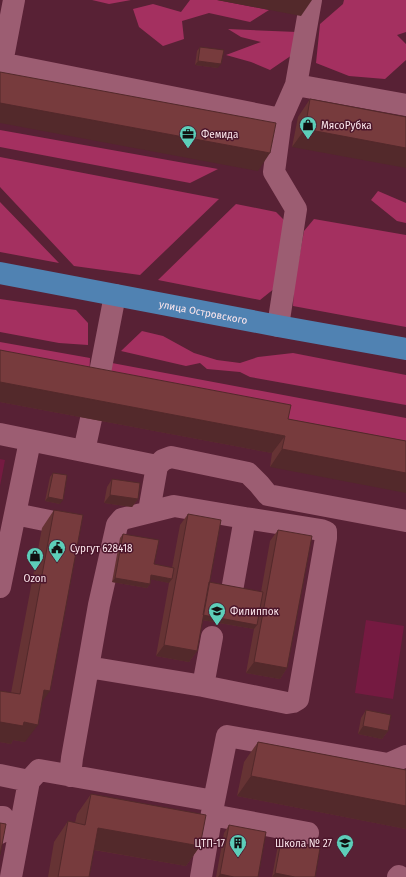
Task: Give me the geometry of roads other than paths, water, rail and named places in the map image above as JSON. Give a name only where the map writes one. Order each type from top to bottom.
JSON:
[{"type":"main road","name":"улица Островского","points":[[0,274],[406,350]]},
{"type":"lane","points":[[14,0],[1,63],[281,119]]},
{"type":"lane","points":[[278,326],[296,208],[274,172],[281,119],[296,85],[311,0]]},
{"type":"lane","points":[[296,85],[406,105]]},
{"type":"lane","points":[[96,388],[115,295]]},
{"type":"lane","points":[[84,451],[90,419]]},
{"type":"lane","points":[[0,434],[157,466]]},
{"type":"lane","points":[[0,587],[30,440]]},
{"type":"lane","points":[[150,511],[157,466],[163,460],[171,456],[248,474],[268,495],[406,521]]},
{"type":"lane","points":[[70,776],[88,667],[99,605],[117,525],[122,519],[174,506],[326,532],[298,698],[293,702],[287,703],[203,686],[88,667]]},
{"type":"lane","points":[[15,514],[64,524]]},
{"type":"lane","points":[[233,586],[245,518]]},
{"type":"lane","points":[[203,686],[212,637]]},
{"type":"lane","points":[[201,877],[227,736],[388,764],[406,756]]},
{"type":"lane","points":[[12,877],[29,781],[39,770],[213,808],[308,833]]},
{"type":"lane","points":[[0,775],[29,781]]},
{"type":"lane","points":[[0,817],[3,818],[0,833]]},
{"type":"place","name":"МясоРубка","points":[[308,140]]},
{"type":"place","name":"Фемида","points":[[188,149]]},
{"type":"place","name":"Сургут 628418","points":[[57,563]]},
{"type":"place","name":"Ozon","points":[[35,571]]},
{"type":"place","name":"Филиппок","points":[[217,626]]},
{"type":"place","name":"ЦТП-17","points":[[238,858]]},
{"type":"place","name":"Школа № 27","points":[[345,858]]}]
